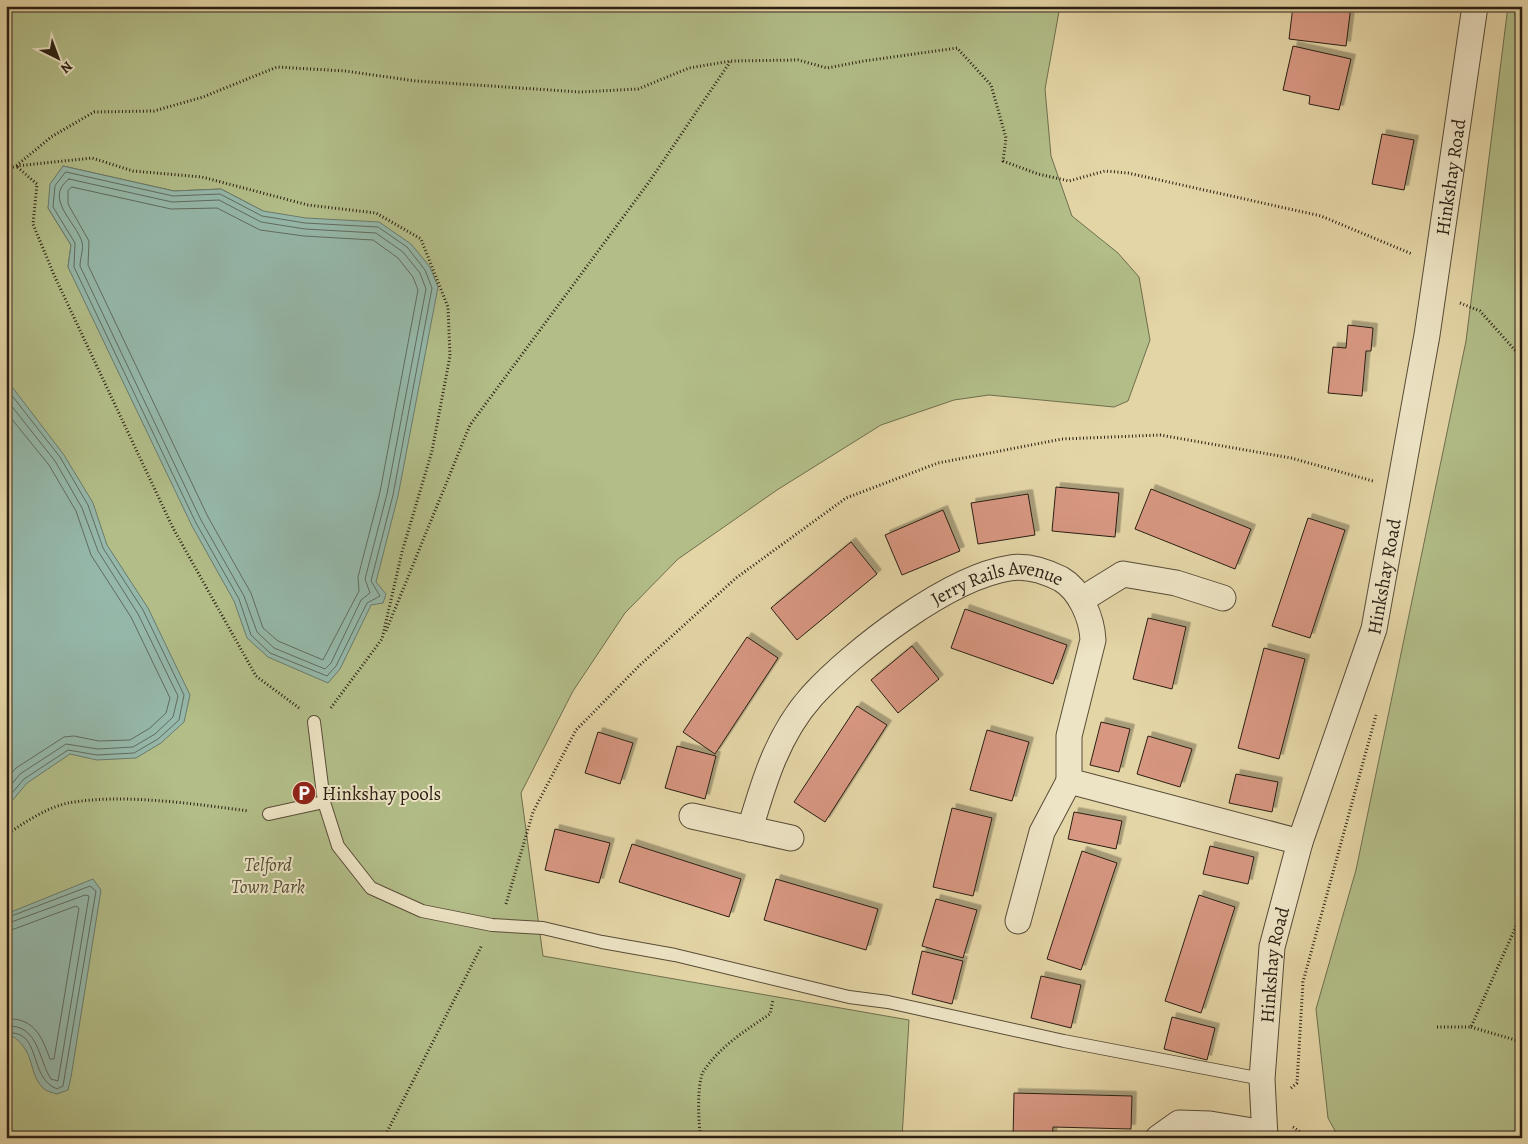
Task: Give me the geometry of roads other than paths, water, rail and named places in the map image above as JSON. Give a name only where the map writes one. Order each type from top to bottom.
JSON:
[{"type":"street","name":"Hinkshay Road","points":[[1265,1136],[1262,1079],[1272,947],[1300,842],[1374,629],[1427,335],[1475,6]]},
{"type":"street","name":"Jerry Rails Avenue","points":[[750,829],[766,774],[785,733],[812,697],[879,637],[929,602],[979,576],[1010,568],[1028,567],[1051,574],[1070,584],[1080,600],[1092,627],[1092,640],[1069,736],[1069,781]]},
{"type":"street","points":[[1080,600],[1123,574],[1176,583],[1223,598]]},
{"type":"street","points":[[1018,920],[1042,832],[1069,781],[1300,842]]},
{"type":"street","points":[[692,816],[791,838]]},
{"type":"street","points":[[1158,1138],[1180,1123],[1210,1124],[1265,1136]]},
{"type":"lane","points":[[314,722],[324,802],[338,846],[371,888],[422,911],[492,925],[544,928],[602,942],[675,955],[849,997],[888,1002],[1064,1041],[1262,1079]]},
{"type":"lane","points":[[270,814],[324,802]]},
{"type":"water","points":[[63,166],[174,191],[221,189],[263,211],[306,218],[379,222],[411,244],[430,267],[438,287],[398,496],[376,582],[386,594],[383,603],[371,605],[340,669],[328,683],[268,657],[247,638],[234,601],[192,526],[68,267],[71,245],[48,208],[50,184]]},
{"type":"water","points":[[6,379],[64,455],[93,503],[107,545],[148,608],[190,695],[184,722],[161,743],[136,758],[97,760],[70,754],[27,783],[6,808]]},
{"type":"water","points":[[93,879],[101,890],[71,1077],[68,1090],[57,1094],[44,1089],[38,1082],[26,1050],[21,1043],[14,1037],[6,1038],[6,914]]},
{"type":"place","name":"Hinkshay pools","points":[[304,793]]},
{"type":"park label","name":"Telford Town Park","points":[[268,875]]}]
